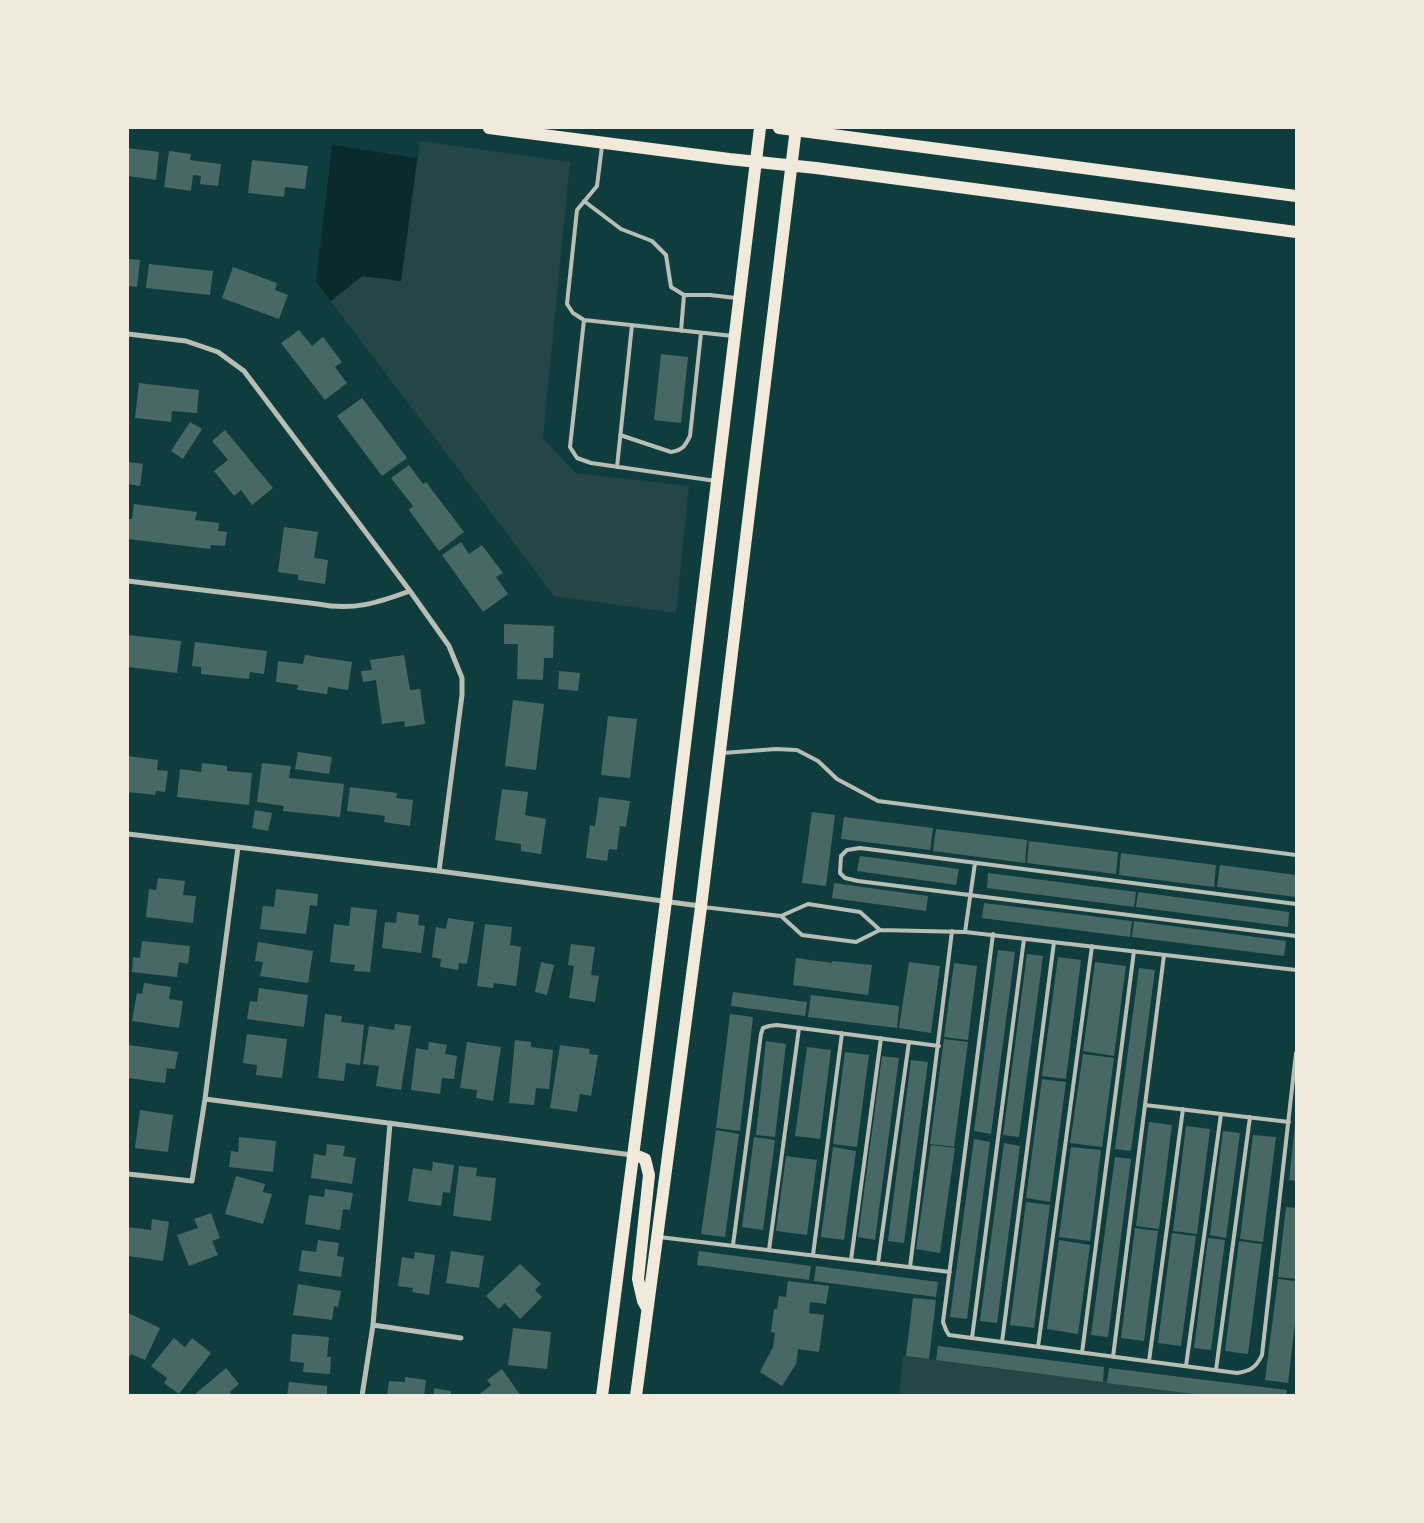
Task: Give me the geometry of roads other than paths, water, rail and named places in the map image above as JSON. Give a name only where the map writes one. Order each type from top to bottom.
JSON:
[{"type":"main road","points":[[488,128],[1296,232]]},
{"type":"main road","points":[[602,1396],[666,901],[760,128]]},
{"type":"main road","points":[[779,128],[1296,196]]},
{"type":"main road","points":[[636,1396],[701,906],[796,129]]},
{"type":"main road","points":[[634,1155],[645,1159],[649,1175],[638,1279],[643,1301],[648,1308]]},
{"type":"street","points":[[128,334],[186,341],[218,352],[244,372],[410,591],[449,646],[462,678],[462,695],[439,871]]},
{"type":"street","points":[[128,581],[337,607],[356,607],[381,602],[410,591]]},
{"type":"street","points":[[128,834],[439,871],[701,906]]},
{"type":"street","points":[[128,1174],[192,1181],[238,847]]},
{"type":"street","points":[[204,1099],[634,1155]]},
{"type":"street","points":[[362,1396],[373,1325],[390,1123]]},
{"type":"street","points":[[373,1325],[461,1338]]},
{"type":"lane","points":[[602,142],[597,186],[577,210],[567,304],[573,313],[584,320],[735,337]]},
{"type":"lane","points":[[584,200],[621,229],[652,241],[666,255],[671,287],[684,295],[710,295],[740,299]]},
{"type":"lane","points":[[681,330],[684,295]]},
{"type":"lane","points":[[584,320],[570,447],[578,458],[591,463],[718,481]]},
{"type":"lane","points":[[617,467],[632,325]]},
{"type":"lane","points":[[620,435],[671,452],[679,451],[685,446],[690,436],[701,333]]},
{"type":"lane","points":[[719,753],[776,748],[797,750],[818,761],[837,779],[878,801],[1296,855]]},
{"type":"lane","points":[[1296,904],[860,848],[847,850],[841,856],[840,873],[845,878],[1296,936]]},
{"type":"lane","points":[[964,932],[975,863]]},
{"type":"lane","points":[[701,906],[782,916],[808,904],[860,912],[880,930]]},
{"type":"lane","points":[[782,916],[802,935],[856,942],[880,930],[952,931],[993,934],[1296,970]]},
{"type":"lane","points":[[910,1267],[952,931]]},
{"type":"lane","points":[[993,934],[943,1322],[949,1335],[1237,1373],[1250,1371],[1259,1362],[1262,1355],[1296,1053]]},
{"type":"lane","points":[[972,1338],[1024,939]]},
{"type":"lane","points":[[1002,1342],[1054,942]]},
{"type":"lane","points":[[1038,1347],[1092,946]]},
{"type":"lane","points":[[1082,1353],[1134,952]]},
{"type":"lane","points":[[1113,1357],[1164,955]]},
{"type":"lane","points":[[733,1245],[763,1028],[777,1025],[939,1046]]},
{"type":"lane","points":[[769,1250],[800,1028]]},
{"type":"lane","points":[[813,1255],[842,1033]]},
{"type":"lane","points":[[851,1260],[881,1038]]},
{"type":"lane","points":[[878,1263],[909,1042]]},
{"type":"lane","points":[[1145,1104],[1289,1122]]},
{"type":"lane","points":[[1149,1361],[1182,1109]]},
{"type":"lane","points":[[1186,1366],[1221,1114]]},
{"type":"lane","points":[[1216,1370],[1250,1118]]},
{"type":"lane","points":[[658,1236],[950,1272]]}]
